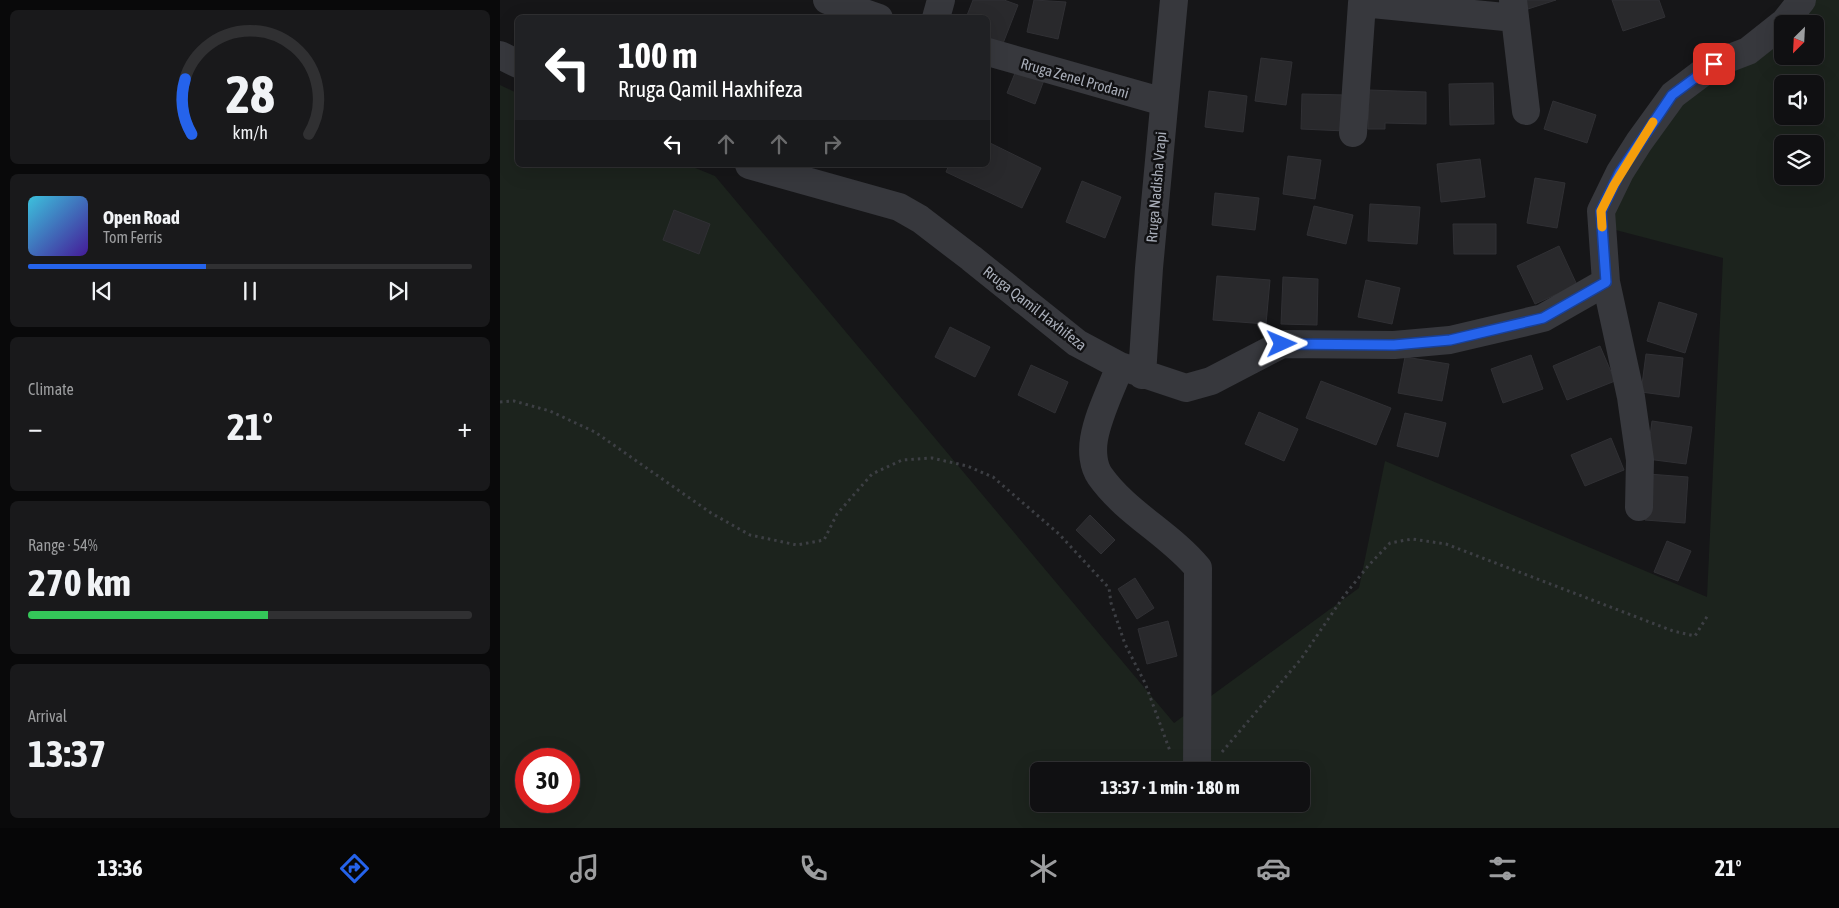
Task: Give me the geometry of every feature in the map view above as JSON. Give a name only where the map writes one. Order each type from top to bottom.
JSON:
[{"type":"street","points":[[827,0],[870,15]]},
{"type":"street","points":[[937,15],[940,0]]},
{"type":"street","name":"Rruga Nadisha Vrapi","points":[[1174,0],[1164,102],[1131,370],[1094,439],[1094,463],[1100,476],[1118,496],[1185,552],[1198,568],[1206,762]]},
{"type":"street","points":[[1790,15],[1802,0]]},
{"type":"street","points":[[1353,133],[1362,3],[1514,9],[1526,111]]},
{"type":"street","points":[[1639,507],[1640,460],[1631,397],[1606,282],[1601,211],[1620,172],[1672,95],[1714,64],[1748,51],[1774,31]]},
{"type":"street","name":"Rruga Zenel Prodani","points":[[990,53],[1164,102]]},
{"type":"street","points":[[500,55],[515,62]]},
{"type":"street","name":"Rruga Qamil Haxhifeza","points":[[756,167],[899,207],[920,219],[1077,343],[1131,370],[1186,388],[1211,381],[1282,344],[1394,345],[1450,340],[1543,318],[1606,282]]},
{"type":"path","points":[[500,402],[514,400],[550,411],[595,432],[711,513],[750,535],[797,545],[824,540],[838,514],[872,474],[902,460],[932,458],[967,466],[993,476],[1059,534],[1109,588],[1111,603],[1125,644],[1145,683],[1171,753]]},
{"type":"path","points":[[1210,762],[1301,659],[1344,596],[1368,566],[1390,543],[1412,539],[1446,544],[1672,631],[1696,636],[1708,615]]},
{"type":"shaded area","points":[[1797,0],[1839,0],[1839,828],[500,828],[500,85],[515,92],[515,167],[693,167],[715,176],[1174,723],[1359,588],[1385,461],[1707,597],[1723,258],[1608,228],[1607,170],[1774,21],[1774,65],[1824,65],[1824,15],[1780,15]]},
{"type":"building","points":[[973,0],[1004,0],[1018,5],[1002,46],[990,42],[990,15],[967,15]]},
{"type":"building","points":[[1034,0],[1066,2],[1058,39],[1027,32]]},
{"type":"building","points":[[1525,0],[1556,0],[1528,9]]},
{"type":"building","points":[[1612,0],[1659,0],[1665,17],[1623,31]]},
{"type":"building","points":[[1261,58],[1292,62],[1286,105],[1255,101]]},
{"type":"building","points":[[1017,68],[1044,80],[1035,104],[1007,93]]},
{"type":"building","points":[[1493,83],[1494,124],[1450,125],[1449,84]]},
{"type":"building","points":[[1369,90],[1426,92],[1426,124],[1385,123],[1385,129],[1368,129]]},
{"type":"building","points":[[1209,91],[1247,96],[1243,132],[1205,127]]},
{"type":"building","points":[[1302,94],[1346,95],[1345,131],[1301,129]]},
{"type":"building","points":[[1553,101],[1596,115],[1587,143],[1544,129]]},
{"type":"building","points":[[990,143],[1041,168],[1022,208],[946,172],[948,167],[990,167]]},
{"type":"building","points":[[1288,156],[1321,160],[1315,199],[1283,194]]},
{"type":"building","points":[[1480,159],[1485,197],[1441,202],[1437,164]]},
{"type":"building","points":[[1535,178],[1565,183],[1557,228],[1527,223]]},
{"type":"building","points":[[1082,181],[1121,197],[1105,238],[1066,222]]},
{"type":"building","points":[[1215,193],[1259,198],[1255,230],[1212,225]]},
{"type":"building","points":[[1370,204],[1420,207],[1417,244],[1368,241]]},
{"type":"building","points":[[1314,206],[1353,215],[1346,244],[1307,235]]},
{"type":"building","points":[[674,210],[710,224],[699,254],[663,240]]},
{"type":"building","points":[[1453,224],[1496,224],[1496,254],[1454,254]]},
{"type":"building","points":[[1559,246],[1577,285],[1535,304],[1517,266]]},
{"type":"building","points":[[1217,276],[1270,280],[1266,324],[1213,320]]},
{"type":"building","points":[[1283,277],[1318,279],[1317,325],[1281,324]]},
{"type":"building","points":[[1366,280],[1400,288],[1392,324],[1358,317]]},
{"type":"building","points":[[1659,302],[1697,314],[1685,353],[1647,341]]},
{"type":"building","points":[[950,327],[990,347],[975,377],[935,357]]},
{"type":"building","points":[[1600,346],[1615,381],[1567,400],[1553,366]]},
{"type":"building","points":[[1646,354],[1683,358],[1679,397],[1641,392]]},
{"type":"building","points":[[1531,355],[1543,389],[1503,403],[1491,369]]},
{"type":"building","points":[[1405,357],[1449,364],[1442,401],[1398,393]]},
{"type":"building","points":[[1031,365],[1068,382],[1055,413],[1018,395]]},
{"type":"building","points":[[1321,381],[1391,408],[1376,445],[1306,418]]},
{"type":"building","points":[[1259,412],[1298,429],[1284,461],[1245,444]]},
{"type":"building","points":[[1405,413],[1446,423],[1438,457],[1397,446]]},
{"type":"building","points":[[1652,421],[1692,427],[1686,464],[1647,459]]},
{"type":"building","points":[[1611,438],[1624,470],[1585,486],[1571,455]]},
{"type":"building","points":[[1648,474],[1688,477],[1685,523],[1645,520]]},
{"type":"building","points":[[1090,515],[1115,540],[1101,554],[1076,530]]},
{"type":"building","points":[[1667,541],[1691,551],[1678,581],[1654,572]]},
{"type":"building","points":[[1135,578],[1154,608],[1137,619],[1118,589]]},
{"type":"building","points":[[1168,621],[1177,656],[1147,664],[1138,629]]},
{"type":"slow traffic","points":[[1602,227],[1601,211],[1620,172],[1653,122]]},
{"type":"route","points":[[1282,344],[1394,345],[1450,340],[1543,318],[1606,282],[1601,211],[1620,172],[1672,95],[1714,64]]}]
